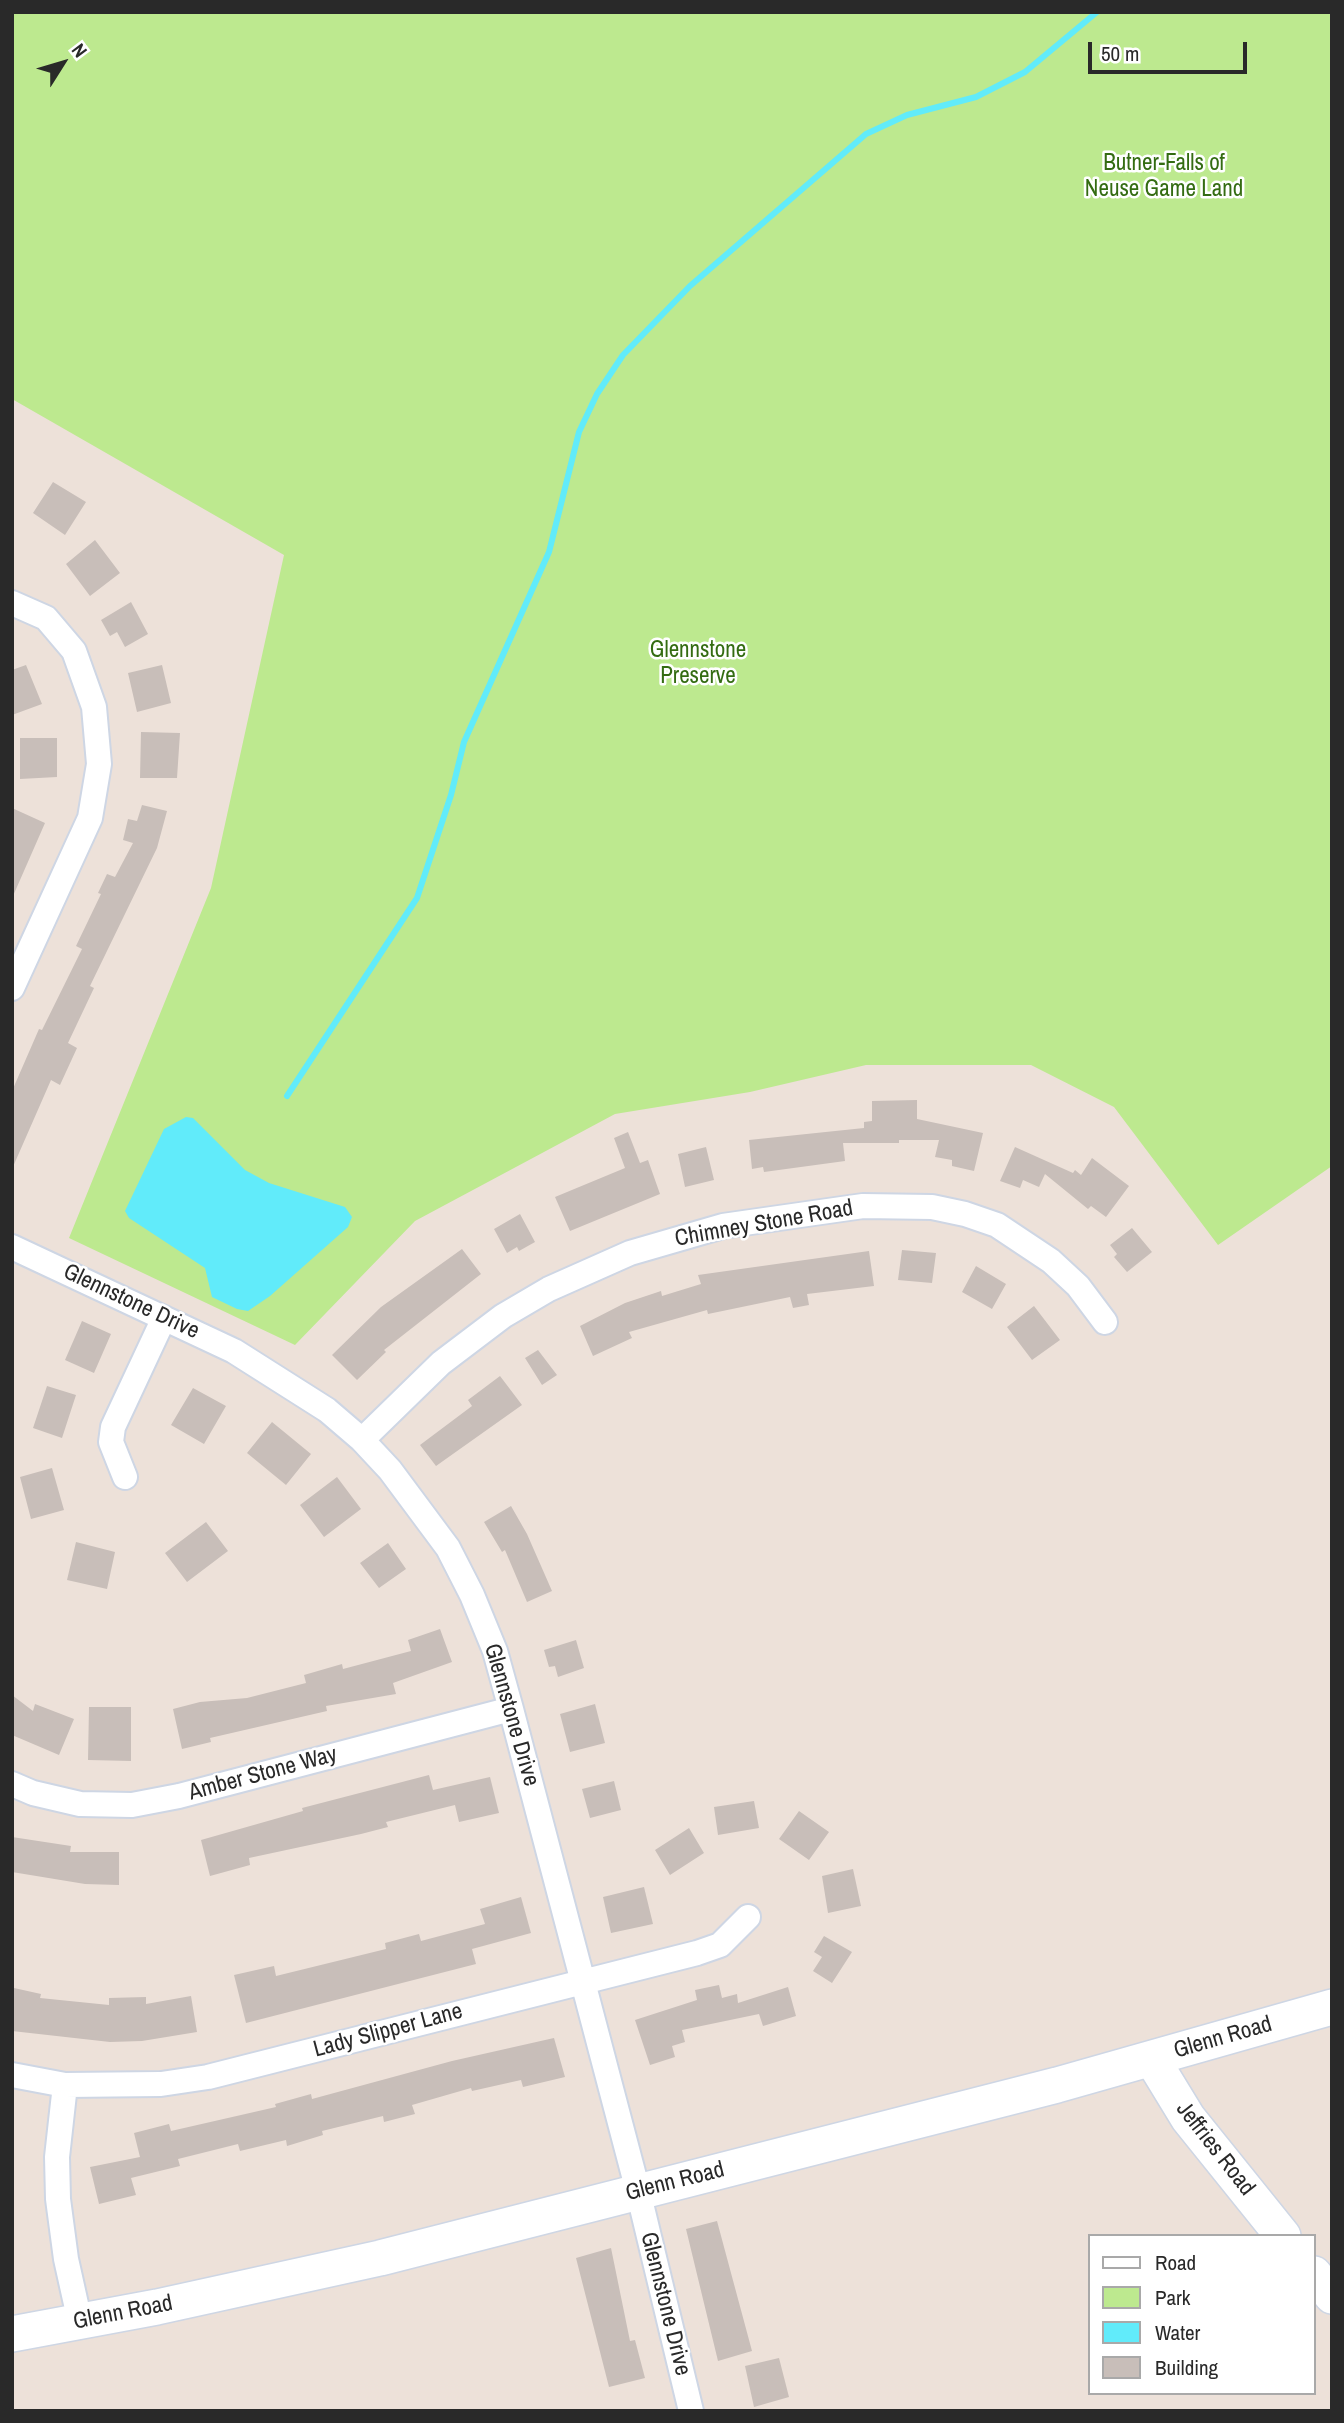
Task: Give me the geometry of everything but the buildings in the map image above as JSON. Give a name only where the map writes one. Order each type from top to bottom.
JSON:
[{"type":"street","points":[[12,603],[46,618],[74,650],[94,708],[99,764],[90,818],[12,988]]},
{"type":"street","name":"Chimney Stone Road","points":[[362,1440],[441,1363],[503,1316],[589,1269],[630,1253],[723,1226],[863,1206],[900,1204],[965,1214],[997,1225],[1051,1261],[1078,1286],[1105,1322]]},
{"type":"street","name":"Glennstone Drive","points":[[12,1247],[234,1351],[327,1410],[362,1440],[420,1507],[448,1548],[472,1595],[495,1651],[638,2192],[691,2411]]},
{"type":"street","points":[[125,1477],[111,1442],[113,1427],[164,1318]]},
{"type":"street","name":"Amber Stone Way","points":[[12,1784],[33,1793],[80,1804],[132,1805],[179,1796],[511,1709]]},
{"type":"street","name":"Lady Slipper Lane","points":[[12,2075],[65,2085],[161,2084],[208,2077],[697,1954],[720,1944],[748,1917]]},
{"type":"street","name":"Glenn Road","points":[[12,2334],[380,2258],[1152,2059],[1332,2007]]},
{"type":"street","name":"Jeffries Road","points":[[1152,2059],[1188,2118],[1281,2234]]},
{"type":"street","points":[[65,2085],[57,2157],[58,2199],[66,2259],[80,2322]]},
{"type":"street","points":[[1316,2276],[1332,2296]]},
{"type":"green space","name":"Glennstone Preserve","points":[[12,12],[1332,12],[1332,1166],[1218,1245],[1114,1107],[1031,1065],[866,1065],[750,1092],[615,1114],[415,1221],[295,1345],[69,1238],[211,888],[284,555],[12,399]]},
{"type":"water","points":[[186,1117],[193,1118],[245,1170],[269,1183],[345,1207],[352,1217],[348,1227],[270,1296],[248,1311],[237,1309],[212,1297],[205,1268],[129,1218],[125,1211],[164,1129]]},
{"type":"waterway","points":[[287,1096],[417,898],[451,795],[464,742],[549,552],[579,432],[597,394],[623,355],[690,286],[866,134],[907,115],[976,97],[1025,72],[1097,12]]},
{"type":"park label","name":"Butner-Falls of Neuse Game Land","points":[[1164,177]]}]
